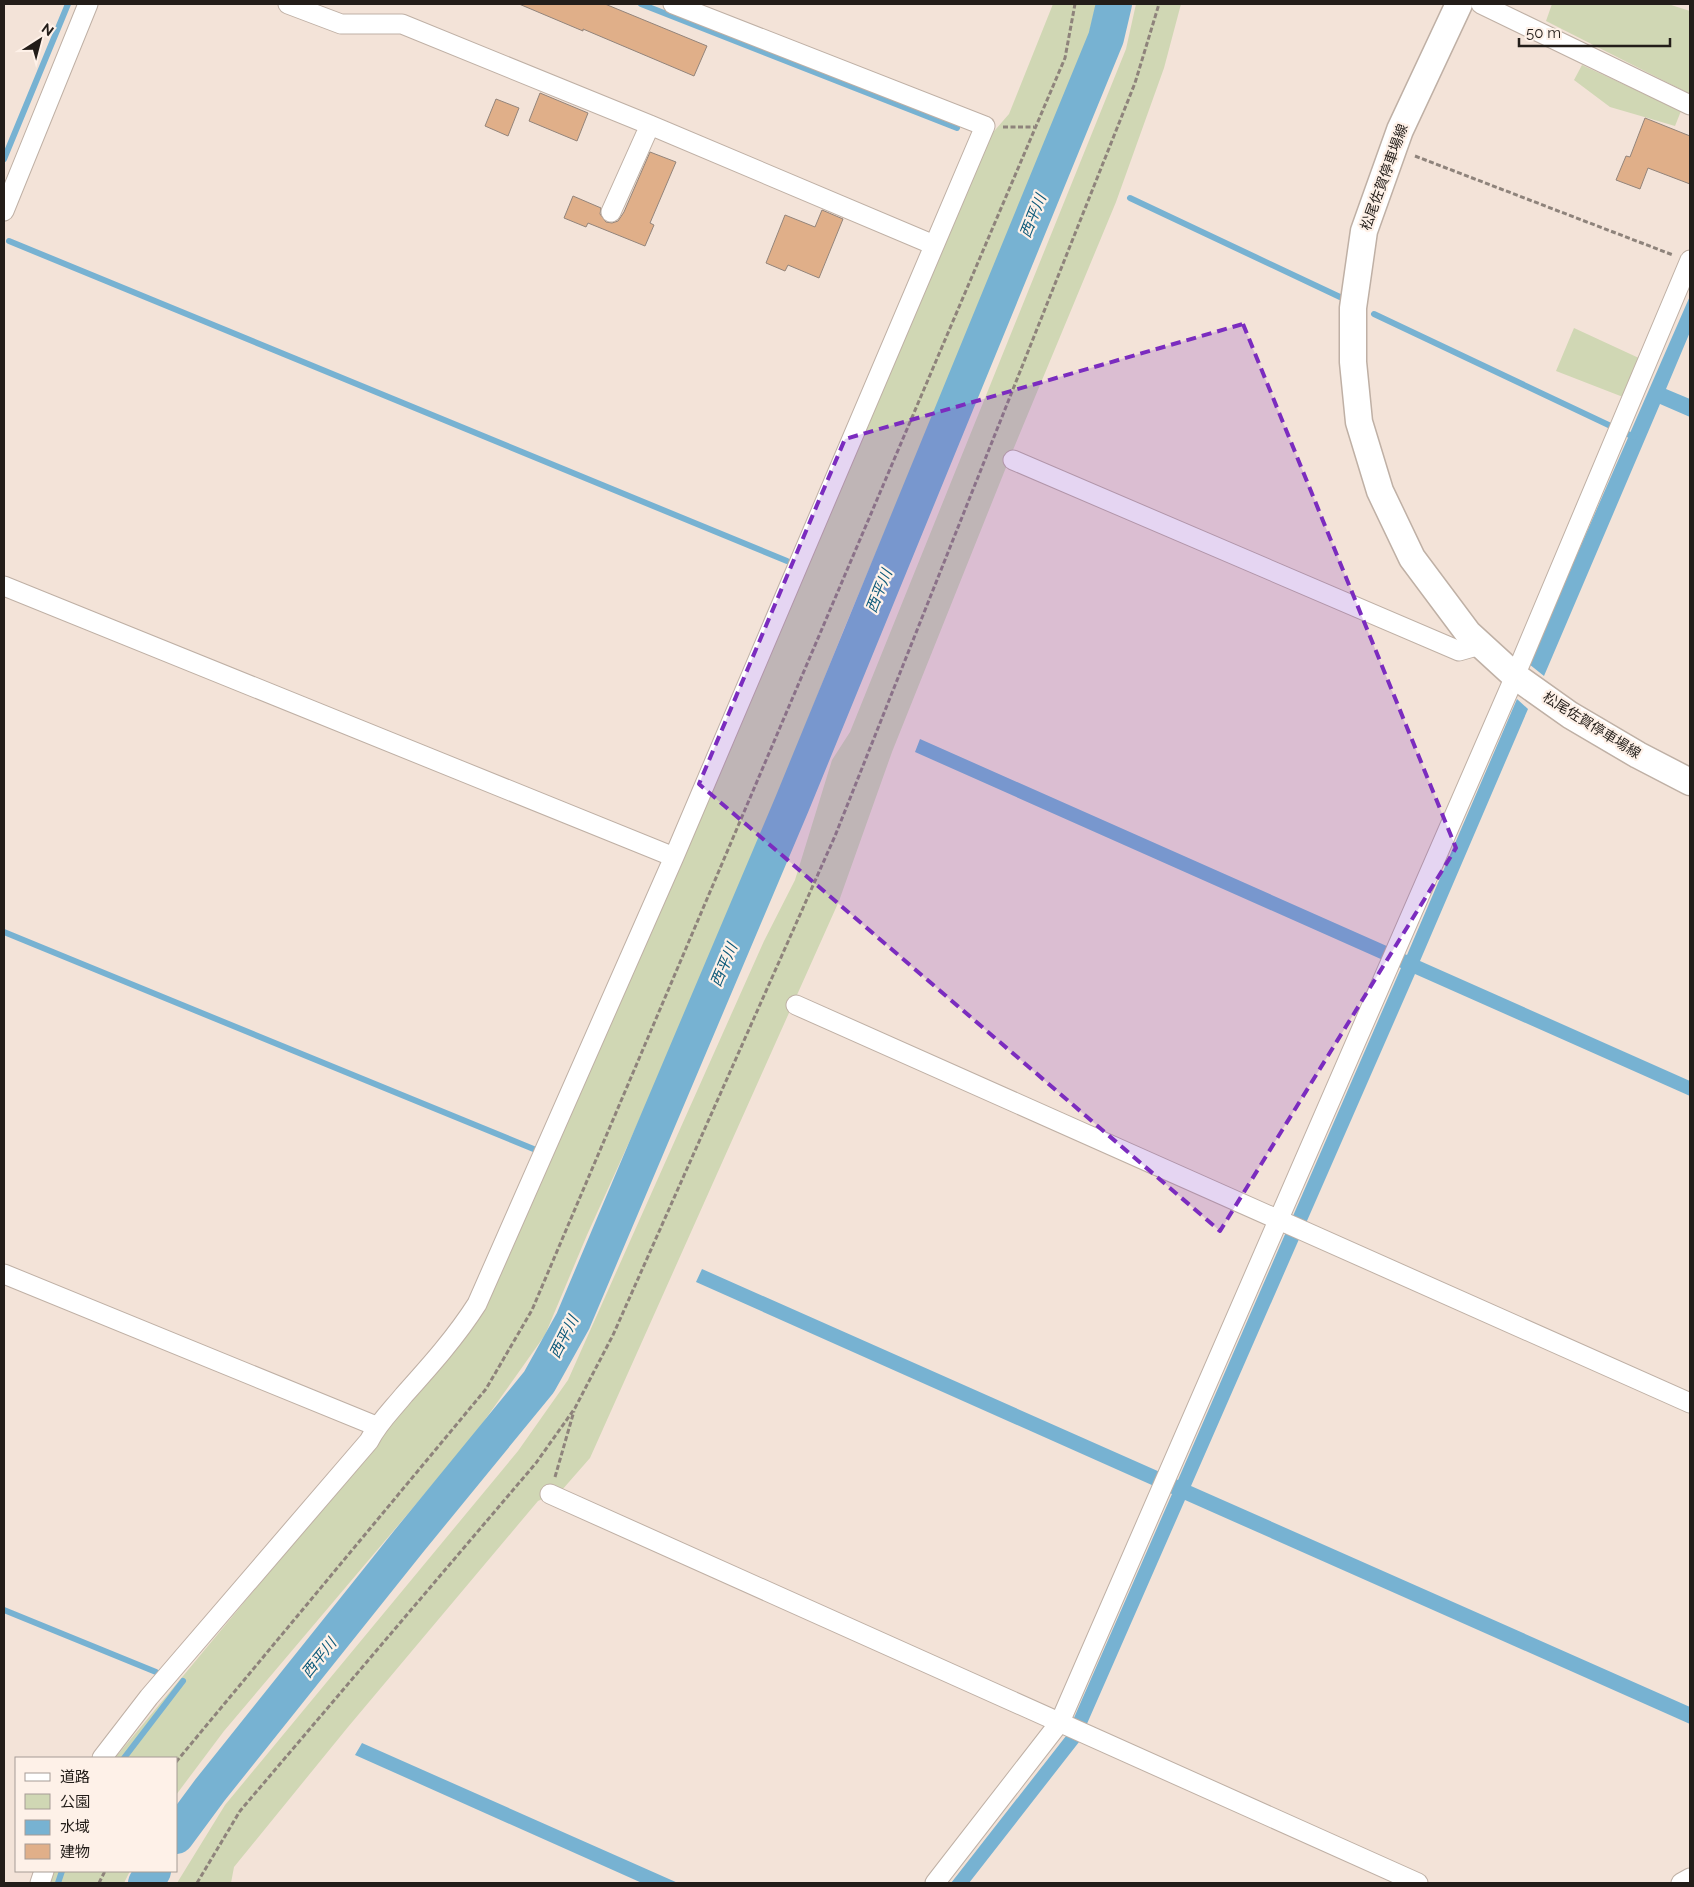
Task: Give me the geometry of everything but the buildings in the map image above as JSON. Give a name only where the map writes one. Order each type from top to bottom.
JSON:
[{"type":"main road","name":"松尾佐賀停車場線","points":[[1459,4],[1400,130],[1364,231],[1353,308],[1353,362],[1359,422],[1380,491],[1412,558],[1468,633],[1516,676],[1570,715],[1638,755],[1690,782]]},
{"type":"street","points":[[4,211],[88,4]]},
{"type":"street","points":[[288,4],[341,24],[402,24],[650,125],[934,245]]},
{"type":"street","points":[[103,1757],[149,1697],[369,1441],[376,1426],[432,1363],[464,1324],[477,1304],[674,857],[985,126],[673,4]]},
{"type":"street","points":[[1481,4],[1690,105]]},
{"type":"street","points":[[610,212],[650,125]]},
{"type":"street","points":[[935,1883],[1060,1722],[1516,676],[1690,261]]},
{"type":"street","points":[[1013,460],[1459,651],[1480,645]]},
{"type":"street","points":[[4,586],[674,857]]},
{"type":"street","points":[[796,1005],[1690,1403]]},
{"type":"street","points":[[4,1274],[376,1426]]},
{"type":"street","points":[[550,1494],[1418,1883]]},
{"type":"street","points":[[1681,1883],[1690,1878]]},
{"type":"path","points":[[178,1759],[486,1390],[532,1310],[1035,128],[1064,58],[1075,4]]},
{"type":"path","points":[[197,1883],[240,1811],[536,1463],[575,1408],[613,1335],[836,836],[1136,83],[1159,4]]},
{"type":"path","points":[[985,126],[1035,128]]},
{"type":"path","points":[[1393,148],[1690,261]]},
{"type":"path","points":[[550,1494],[575,1408]]},
{"type":"path","points":[[98,1883],[104,1872]]},
{"type":"highlighted area","points":[[1243,324],[1456,848],[1220,1231],[699,784],[845,439]]},
{"type":"green space","points":[[1053,4],[1096,4],[1088,38],[1021,206],[844,629],[709,966],[587,1235],[545,1335],[472,1438],[224,1731],[178,1792],[178,1757],[116,1757],[476,1323],[684,855],[989,137],[1009,114]]},
{"type":"green space","points":[[1136,4],[1181,4],[1164,68],[1116,202],[1013,450],[892,752],[839,901],[590,1458],[562,1490],[538,1501],[348,1727],[234,1867],[231,1883],[177,1883],[225,1805],[518,1451],[568,1380],[764,941],[795,880],[832,760],[850,732],[1126,49]]},
{"type":"green space","points":[[1552,4],[1668,4],[1690,11],[1690,94],[1546,21]]},
{"type":"green space","points":[[1582,65],[1681,111],[1675,126],[1610,107],[1574,80]]},
{"type":"green space","points":[[1574,328],[1641,359],[1623,397],[1556,371]]},
{"type":"green space","points":[[54,1872],[130,1872],[124,1883],[50,1883]]},
{"type":"water","points":[[1690,296],[1690,332],[1666,389],[1690,399],[1690,417],[1660,404],[1544,676],[1529,664]]},
{"type":"water","points":[[1517,699],[1528,709],[1420,961],[1690,1081],[1690,1096],[1415,974],[1191,1486],[1690,1707],[1690,1724],[1185,1500],[1079,1742],[969,1883],[951,1883],[1066,1736],[1172,1494],[696,1282],[702,1269],[1178,1480],[1401,968],[915,752],[920,739],[1407,955]]},
{"type":"water","points":[[362,1743],[678,1883],[642,1883],[355,1755]]},
{"type":"waterway","points":[[4,159],[68,4]]},
{"type":"waterway","points":[[641,4],[957,128]]},
{"type":"waterway","name":"西平川","points":[[178,1833],[210,1790],[409,1541],[539,1382],[573,1321],[792,804],[1106,38],[1114,4]]},
{"type":"waterway","points":[[1130,198],[1340,297]]},
{"type":"waterway","points":[[9,241],[787,561]]},
{"type":"waterway","points":[[1374,314],[1634,437]]},
{"type":"waterway","points":[[4,932],[536,1150]]},
{"type":"waterway","points":[[4,1610],[156,1672]]},
{"type":"waterway","points":[[125,1757],[183,1681]]},
{"type":"waterway","points":[[58,1883],[62,1872]]},
{"type":"waterway","name":"西平川","points":[[146,1883],[152,1872]]}]
